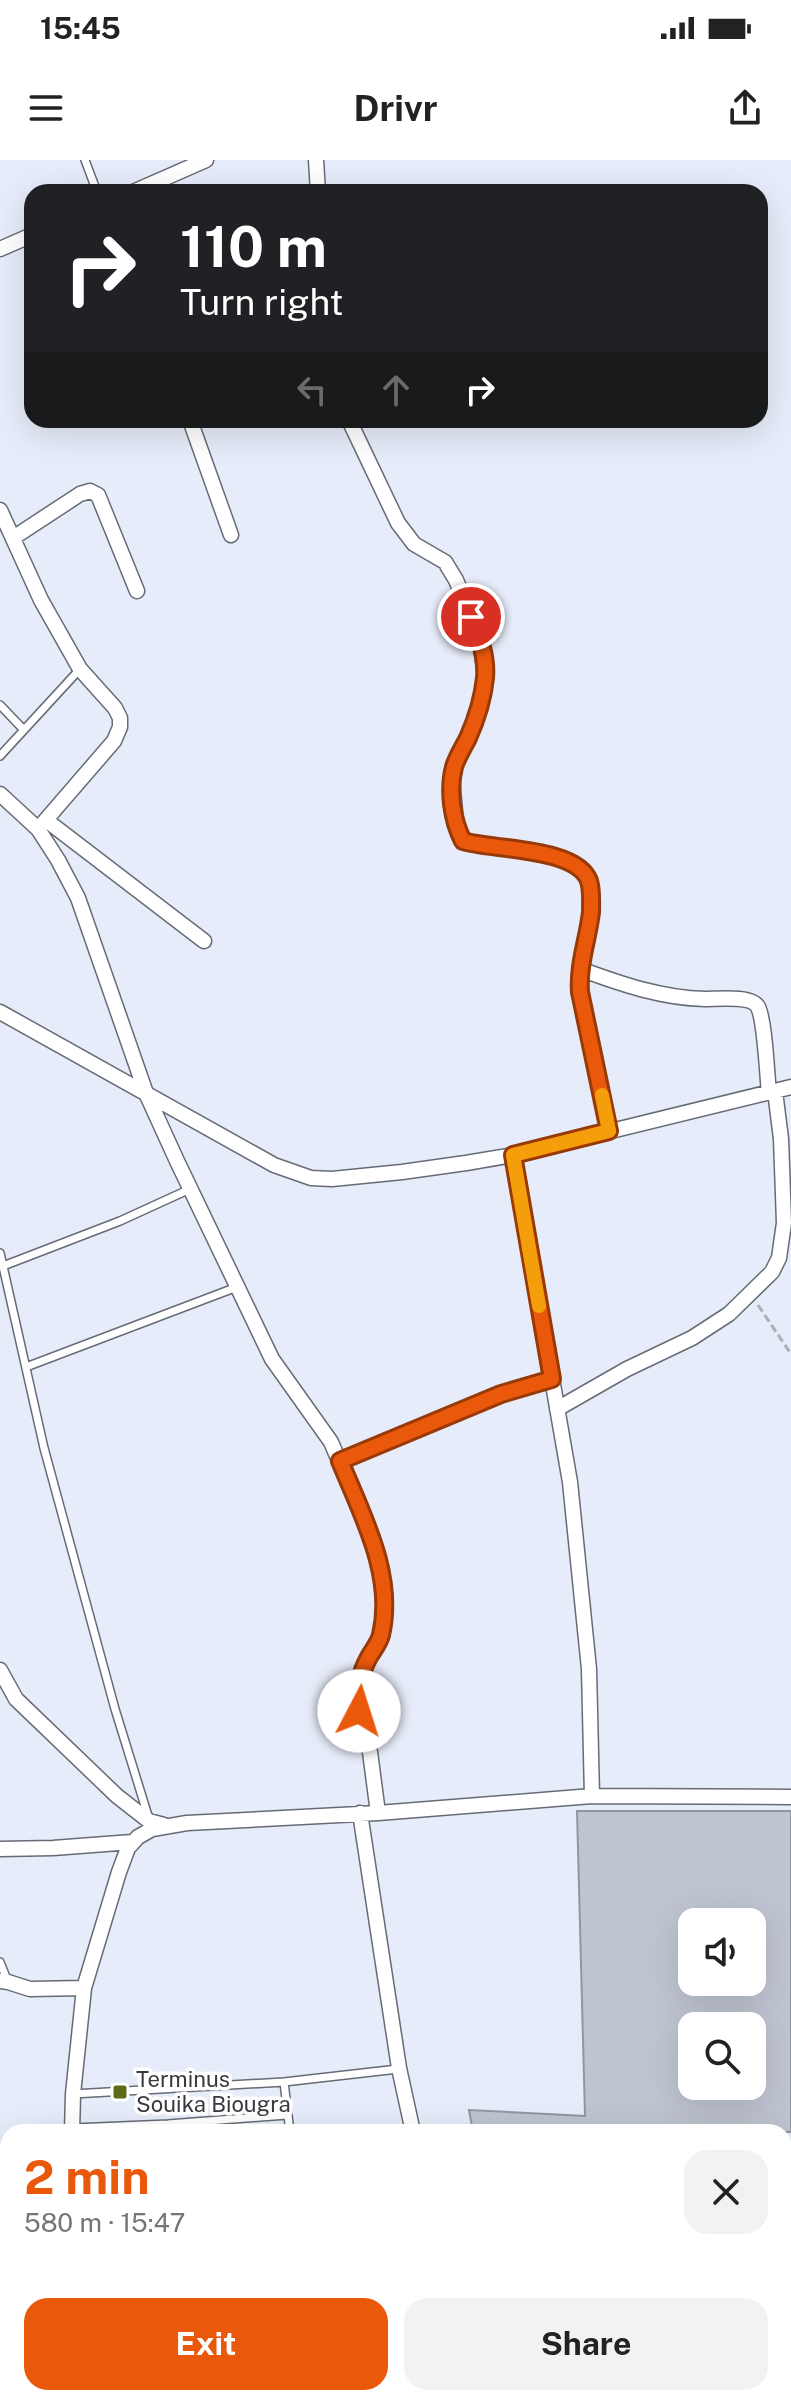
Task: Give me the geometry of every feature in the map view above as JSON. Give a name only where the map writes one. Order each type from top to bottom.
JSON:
[{"type":"street","points":[[164,184],[206,160]]},
{"type":"street","points":[[316,160],[318,184]]},
{"type":"street","points":[[0,249],[24,238]]},
{"type":"street","points":[[193,428],[231,535]]},
{"type":"street","points":[[353,428],[398,523],[414,544],[445,562],[456,580],[480,638],[485,677],[469,737],[455,764],[452,778],[458,832],[463,841],[473,844],[511,847],[564,860],[583,871],[589,881],[592,899],[580,969],[580,992],[609,1131]]},
{"type":"street","points":[[13,538],[80,494],[90,491],[98,495],[137,591]]},
{"type":"street","points":[[0,510],[41,600],[80,669],[115,708],[120,718],[114,741],[42,824]]},
{"type":"street","points":[[0,794],[204,941]]},
{"type":"street","points":[[42,824],[78,898],[146,1093],[190,1189],[272,1359],[331,1442],[372,1538],[385,1600],[380,1639],[366,1662],[357,1695],[370,1752],[378,1813]]},
{"type":"street","points":[[557,1409],[627,1369],[692,1338],[729,1314],[772,1272],[782,1246],[784,1223],[782,1166],[759,1008],[755,1003],[742,999],[681,998],[636,989],[580,969]]},
{"type":"street","points":[[0,1012],[274,1165],[311,1178],[387,1174],[513,1155],[791,1087]]},
{"type":"street","points":[[513,1155],[570,1482],[589,1669],[592,1796]]},
{"type":"street","points":[[340,1461],[490,1398],[552,1379]]},
{"type":"street","points":[[1,1679],[16,1699],[117,1796],[149,1821],[165,1825]]},
{"type":"street","points":[[0,1849],[132,1842],[165,1825],[378,1813],[592,1796],[791,1797]]},
{"type":"street","points":[[360,1813],[399,2068],[411,2124]]},
{"type":"street","points":[[73,2124],[73,2094],[84,1988],[119,1872],[132,1842]]},
{"type":"street","points":[[4,1981],[30,1989],[84,1988]]},
{"type":"lane","points":[[85,160],[94,184]]},
{"type":"lane","points":[[0,756],[80,669]]},
{"type":"lane","points":[[0,705],[23,729]]},
{"type":"lane","points":[[3,1266],[120,1221],[190,1189]]},
{"type":"lane","points":[[0,1253],[44,1448],[149,1821]]},
{"type":"lane","points":[[26,1367],[238,1286]]},
{"type":"lane","points":[[0,1962],[4,1981]]},
{"type":"lane","points":[[73,2094],[284,2082],[399,2068]]},
{"type":"lane","points":[[284,2082],[289,2124]]},
{"type":"lane","points":[[168,2124],[287,2115]]},
{"type":"path","points":[[750,1295],[791,1354]]},
{"type":"building","points":[[577,1811],[791,1811],[791,2124],[472,2124],[469,2110],[585,2116]]},
{"type":"slow traffic","points":[[539,1306],[513,1155],[609,1131],[602,1095]]},
{"type":"place","name":"Terminus Souika Biougra","points":[[120,2092]]},
{"type":"route","points":[[359,1711],[359,1681],[380,1639],[385,1600],[372,1538],[340,1461],[501,1394],[552,1379],[513,1155],[609,1131],[580,992],[581,958],[592,899],[589,881],[583,871],[564,860],[511,847],[473,844],[463,841],[458,832],[452,778],[455,764],[469,737],[485,677],[480,638],[471,617]]}]
